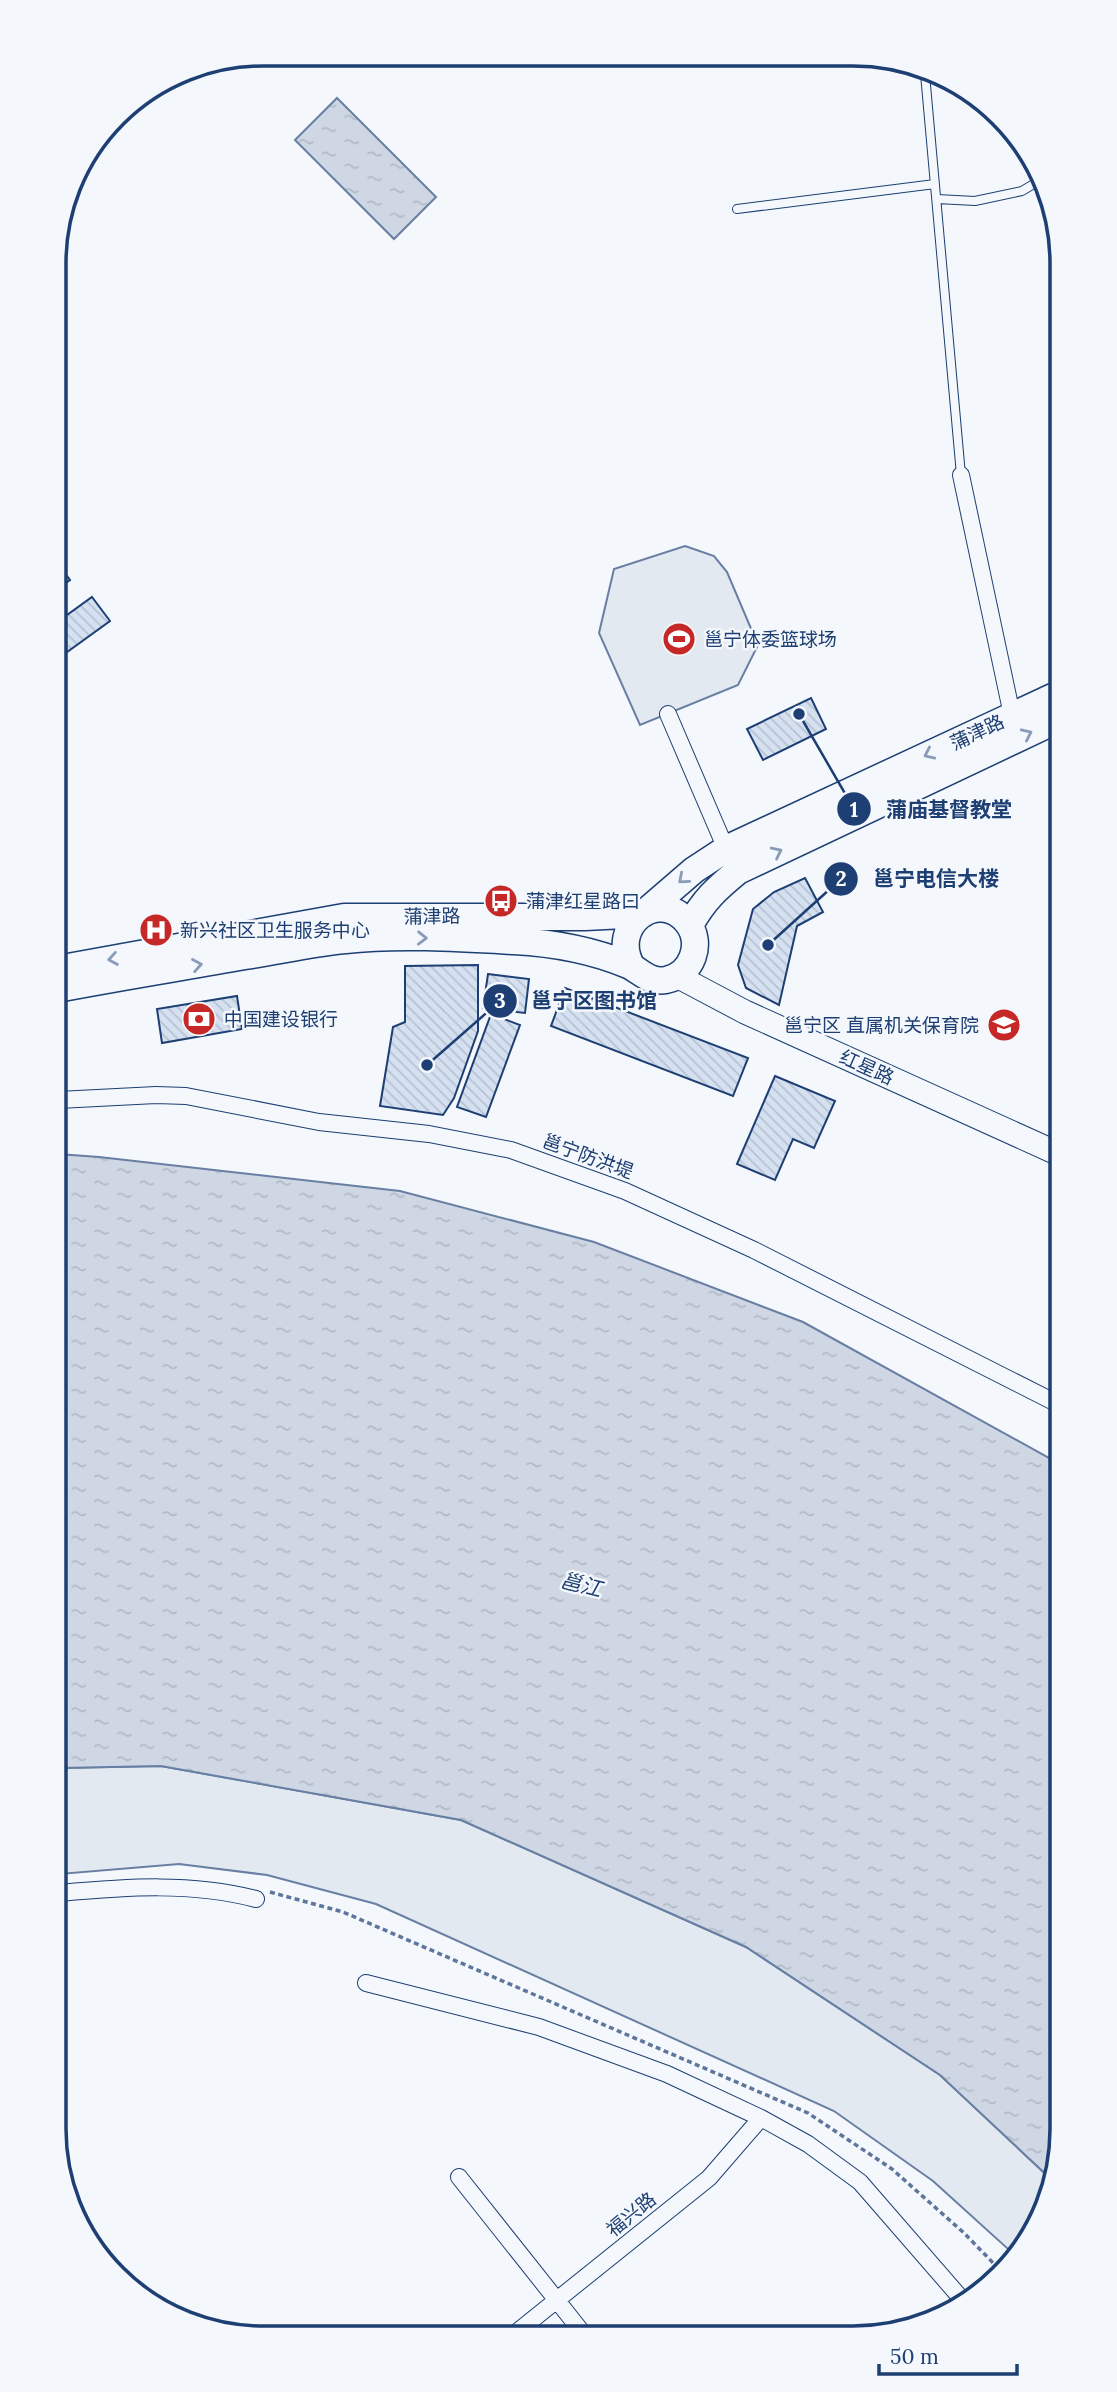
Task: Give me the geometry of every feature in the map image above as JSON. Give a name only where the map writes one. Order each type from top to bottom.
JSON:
[{"type":"main road","name":"蒲津路","points":[[632,967],[627,958],[625,938],[629,928],[694,870],[726,849],[1050,698]]},
{"type":"main road","name":"蒲津路","points":[[67,967],[344,918],[585,917],[643,914],[663,909],[674,912],[690,925],[701,904],[738,871],[1050,723]]},
{"type":"main road","points":[[677,976],[692,959],[696,948],[690,925]]},
{"type":"main road","name":"蒲津路","points":[[67,987],[346,939],[516,941],[599,953],[632,967],[653,980],[677,976]]},
{"type":"main road","name":"红星路","points":[[677,976],[745,1012],[1050,1150]]},
{"type":"street","points":[[961,475],[1012,715]]},
{"type":"street","points":[[668,714],[726,849]]},
{"type":"street","name":"邕宁防洪堤","points":[[67,1100],[186,1096],[318,1122],[429,1134],[511,1150],[625,1191],[754,1250],[1050,1400]]},
{"type":"street","points":[[66,1893],[142,1886],[209,1890],[256,1899]]},
{"type":"street","points":[[366,1983],[540,2027],[667,2074],[761,2118],[808,2144],[860,2182],[958,2295]]},
{"type":"street","name":"福兴路","points":[[525,2326],[709,2178],[761,2118]]},
{"type":"street","points":[[459,2178],[577,2326]]},
{"type":"lane","points":[[926,81],[961,475]]},
{"type":"lane","points":[[737,209],[935,184]]},
{"type":"lane","points":[[937,199],[975,201],[1022,191],[1034,184]]},
{"type":"shaded area","name":"邕宁体委篮球场","points":[[685,546],[714,556],[727,572],[758,645],[738,685],[640,725],[599,633],[614,569]]},
{"type":"shaded area","points":[[161,1766],[461,1820],[746,1947],[940,2075],[1045,2174],[1036,2204],[1009,2250],[933,2181],[834,2111],[376,1904],[267,1875],[179,1864],[66,1873],[66,1768]]},
{"type":"water","points":[[337,98],[436,197],[394,239],[295,140]]},
{"type":"water","name":"邕江","points":[[67,1155],[400,1191],[594,1242],[803,1322],[1050,1458],[1050,2142],[1045,2174],[940,2075],[746,1947],[461,1820],[161,1766],[66,1768]]},
{"type":"building","points":[[92,597],[110,621],[67,652],[67,615]]},
{"type":"building","points":[[811,698],[826,729],[763,760],[747,729]]},
{"type":"building","points":[[805,878],[823,912],[797,926],[779,1005],[746,988],[738,965],[753,909],[774,892]]},
{"type":"building","points":[[478,965],[478,1031],[454,1098],[443,1115],[380,1106],[393,1027],[405,1022],[405,966]]},
{"type":"building","points":[[488,974],[529,979],[525,1013],[483,1008]]},
{"type":"building","points":[[565,988],[748,1058],[733,1096],[551,1026]]},
{"type":"building","name":"中国建设银行","points":[[237,996],[242,1029],[162,1043],[157,1009]]},
{"type":"building","points":[[491,1014],[520,1025],[486,1117],[457,1107]]},
{"type":"building","points":[[775,1076],[835,1101],[814,1148],[793,1139],[775,1180],[737,1164]]},
{"type":"place","name":"邕宁体委篮球场","points":[[679,639]]},
{"type":"place","name":"蒲庙基督教堂","points":[[799,714]]},
{"type":"place","name":"蒲津红星路口","points":[[501,901]]},
{"type":"place","name":"新兴社区卫生服务中心","points":[[156,930]]},
{"type":"place","name":"邕宁电信大楼","points":[[768,945]]},
{"type":"place","name":"中国建设银行","points":[[199,1019]]},
{"type":"place","name":"邕宁区 直属机关保育院","points":[[1004,1025]]},
{"type":"place","name":"邕宁区图书馆","points":[[427,1065]]}]
